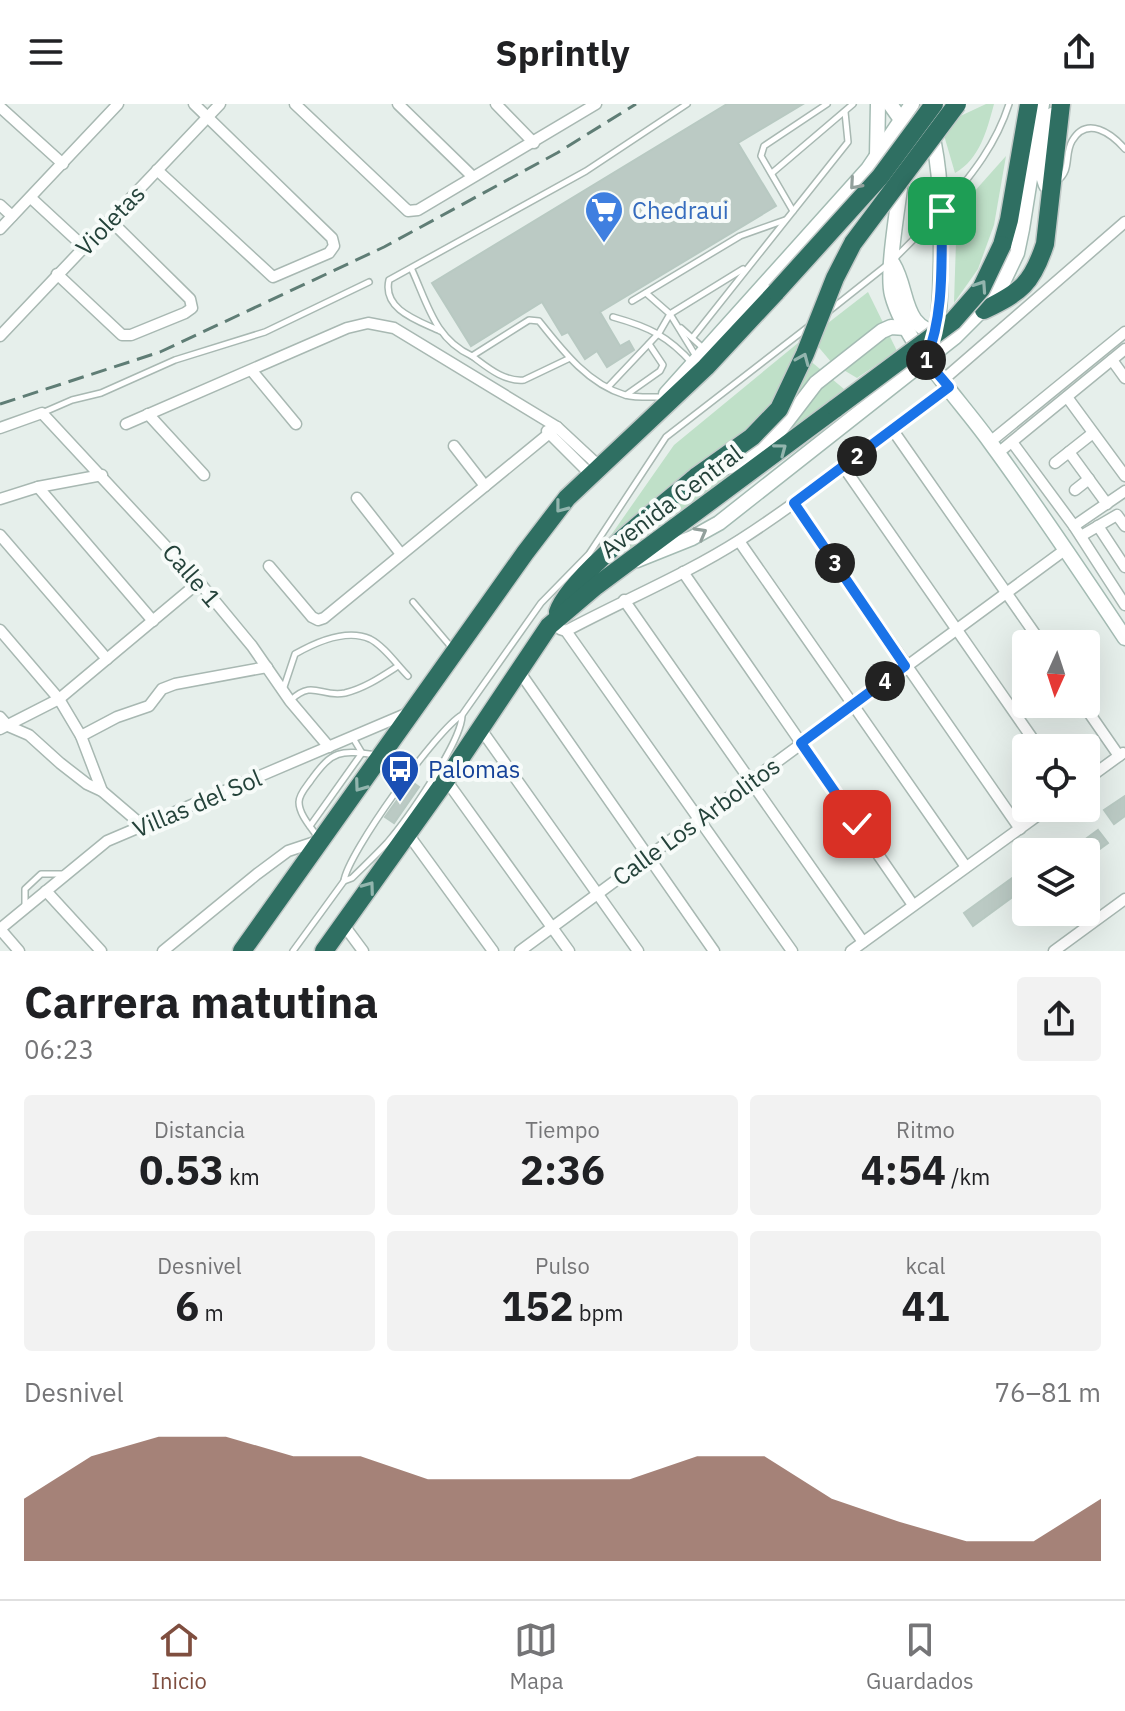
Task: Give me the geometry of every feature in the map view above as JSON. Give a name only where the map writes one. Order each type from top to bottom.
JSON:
[{"type":"highway","points":[[557,625],[561,604],[567,594],[607,554],[697,476],[752,437],[779,409],[853,243],[957,104]]},
{"type":"highway","name":"Avenida Central","points":[[324,951],[519,671],[557,625],[629,563],[953,321],[981,289],[1002,245],[1009,220],[1029,104]]},
{"type":"highway","points":[[984,310],[1014,295],[1038,265],[1045,244],[1049,184],[1061,104]]},
{"type":"highway","points":[[242,951],[315,833],[381,755],[567,498],[706,367],[776,292],[880,177],[923,107]]},
{"type":"main road","points":[[877,156],[878,104]]},
{"type":"main road","points":[[890,104],[902,121],[902,154],[889,278],[891,294],[906,328],[926,360],[994,447],[1125,638]]},
{"type":"main road","points":[[629,563],[659,553],[719,523],[955,337],[984,310],[997,295],[1017,253],[1042,104]]},
{"type":"main road","points":[[1049,184],[1042,173],[1052,104]]},
{"type":"main road","points":[[616,452],[877,156],[902,121],[923,107],[933,139],[942,211],[940,313],[926,360]]},
{"type":"main road","points":[[877,156],[902,154],[921,160],[940,179]]},
{"type":"main road","points":[[893,262],[911,314],[925,330],[955,337]]},
{"type":"main road","points":[[697,476],[730,466],[752,452],[780,430],[816,383],[882,331],[891,327],[906,328]]},
{"type":"street","points":[[157,170],[273,277],[329,253],[334,246],[332,238],[194,104]]},
{"type":"street","name":"Violetas","points":[[0,336],[220,104]]},
{"type":"street","points":[[295,104],[408,211],[418,210],[596,104]]},
{"type":"street","points":[[398,104],[472,176]]},
{"type":"street","points":[[496,104],[534,143]]},
{"type":"street","points":[[0,107],[63,164]]},
{"type":"street","points":[[0,229],[63,164],[110,107]]},
{"type":"street","points":[[31,198],[84,247]]},
{"type":"street","points":[[0,205],[12,216]]},
{"type":"street","points":[[57,274],[122,335],[131,335],[192,308],[190,299],[110,220]]},
{"type":"street","points":[[792,951],[557,625],[624,600],[683,572],[739,541],[794,503],[946,384],[1125,222]]},
{"type":"street","points":[[126,424],[347,328],[368,323],[394,328],[538,416],[595,471]]},
{"type":"street","points":[[994,447],[1125,332]]},
{"type":"street","points":[[994,447],[1012,442],[1125,349]]},
{"type":"street","points":[[1125,349],[1112,360],[1067,397],[1125,349]]},
{"type":"street","points":[[1112,360],[1125,378]]},
{"type":"street","points":[[252,371],[296,424]]},
{"type":"street","points":[[1067,397],[1125,476]]},
{"type":"street","points":[[0,428],[42,413]]},
{"type":"street","name":"Calle 1","points":[[42,413],[199,582],[329,747]]},
{"type":"street","points":[[148,414],[204,475]]},
{"type":"street","points":[[892,429],[1032,630]]},
{"type":"street","points":[[269,566],[312,617],[318,620],[324,618],[553,431]]},
{"type":"street","points":[[1055,463],[1093,433]]},
{"type":"street","points":[[1012,442],[1078,531],[1125,605]]},
{"type":"street","points":[[454,446],[485,486]]},
{"type":"street","points":[[1069,452],[1089,479],[1108,519]]},
{"type":"street","points":[[843,466],[1029,734]]},
{"type":"street","points":[[0,499],[38,487],[102,475]]},
{"type":"street","points":[[1075,490],[1089,479]]},
{"type":"street","points":[[38,487],[153,621]]},
{"type":"street","points":[[1078,531],[1125,491]]},
{"type":"street","points":[[357,498],[401,554]]},
{"type":"street","points":[[794,503],[1020,829]]},
{"type":"street","points":[[1078,531],[1098,526],[1117,515],[1125,526]]},
{"type":"street","points":[[1098,526],[1125,567]]},
{"type":"street","points":[[0,535],[107,659]]},
{"type":"street","points":[[739,541],[966,867]]},
{"type":"street","name":"Calle Los Arbolitos","points":[[520,951],[1066,549]]},
{"type":"street","points":[[683,572],[913,905]]},
{"type":"street","points":[[3,724],[59,699],[199,582]]},
{"type":"street","points":[[624,600],[863,942]]},
{"type":"street","points":[[0,630],[59,699],[81,736],[102,791]]},
{"type":"street","points":[[81,736],[117,717],[149,706],[162,689],[175,684],[267,667]]},
{"type":"street","points":[[519,671],[714,951]]},
{"type":"street","name":"Villas del Sol","points":[[0,929],[107,841],[414,711]]},
{"type":"street","points":[[1094,718],[1122,754],[1100,770]]},
{"type":"street","points":[[3,724],[29,735],[143,826]]},
{"type":"street","points":[[480,728],[638,951]]},
{"type":"street","points":[[446,780],[569,951]]},
{"type":"street","points":[[851,951],[1029,822]]},
{"type":"street","points":[[163,951],[257,874],[315,833]]},
{"type":"street","points":[[408,834],[493,951]]},
{"type":"street","points":[[46,891],[101,951]]},
{"type":"street","points":[[1054,951],[1125,899]]},
{"type":"street","points":[[343,924],[363,951]]},
{"type":"street","points":[[0,929],[19,951]]},
{"type":"lane","points":[[440,331],[401,313],[388,290],[389,280],[586,171],[687,104]]},
{"type":"lane","points":[[793,211],[761,156],[764,146],[827,104]]},
{"type":"lane","points":[[772,174],[853,104]]},
{"type":"lane","points":[[293,951],[344,881],[367,836],[414,768],[454,719],[462,715],[541,603],[589,554],[666,437],[893,262],[942,211],[987,155],[1009,104]]},
{"type":"lane","points":[[693,337],[848,142],[845,112]]},
{"type":"lane","points":[[1049,184],[1065,174],[1072,141],[1084,130],[1105,130],[1125,149]]},
{"type":"lane","points":[[632,301],[740,236],[786,220]]},
{"type":"lane","points":[[608,387],[659,333],[670,314],[747,266]]},
{"type":"lane","points":[[412,270],[440,331],[449,342],[491,370],[517,381],[568,359]]},
{"type":"lane","points":[[42,413],[72,400],[101,393],[175,360],[265,332],[369,282]]},
{"type":"lane","points":[[646,293],[670,314],[699,358]]},
{"type":"lane","points":[[613,317],[659,333],[699,358]]},
{"type":"lane","points":[[472,356],[535,319],[568,359],[608,387],[626,395],[664,397]]},
{"type":"lane","points":[[680,327],[693,337],[699,358]]},
{"type":"lane","points":[[626,395],[660,371],[663,365],[649,344]]},
{"type":"lane","points":[[413,602],[455,652]]},
{"type":"lane","points":[[283,690],[295,654],[313,643],[334,637],[353,636],[371,640],[408,676]]},
{"type":"lane","points":[[290,701],[301,690],[341,694],[365,687],[398,666]]},
{"type":"lane","points":[[344,881],[352,878],[388,842],[440,766],[462,725],[462,715]]},
{"type":"lane","points":[[353,738],[362,753]]},
{"type":"lane","points":[[362,753],[315,833],[301,813],[300,795],[327,758],[336,754],[362,753],[381,755]]},
{"type":"lane","points":[[25,908],[25,889],[41,874],[66,874]]},
{"type":"green space","points":[[986,104],[994,104],[981,143],[971,160],[955,173],[941,125]]},
{"type":"green space","points":[[1006,156],[994,225],[978,269],[954,303],[957,211]]},
{"type":"green space","points":[[868,292],[897,351],[857,378],[832,363],[810,337]]},
{"type":"green space","points":[[798,343],[808,359],[844,389],[663,528],[572,591],[674,445]]},
{"type":"building","name":"Chedraui","points":[[727,104],[803,104],[738,143],[776,206],[600,312],[620,346],[629,341],[634,350],[607,367],[597,351],[585,359],[568,332],[562,335],[542,302],[471,346],[432,283]]},
{"type":"building","points":[[411,781],[419,787],[394,823],[385,817]]},
{"type":"building","points":[[1125,796],[1125,816],[1114,824],[1104,810]]},
{"type":"building","points":[[1098,830],[1108,843],[1100,849],[1100,838],[1087,838]]},
{"type":"building","points":[[1012,878],[1012,897],[973,926],[964,913]]},
{"type":"railway","points":[[0,404],[160,352],[384,247],[557,153],[636,104]]},
{"type":"place","name":"Chedraui","points":[[604,244]]},
{"type":"place","name":"Palomas","points":[[400,803]]},
{"type":"route","points":[[857,824],[801,743],[905,666],[794,503],[949,387],[926,360],[940,313],[942,211]]}]
